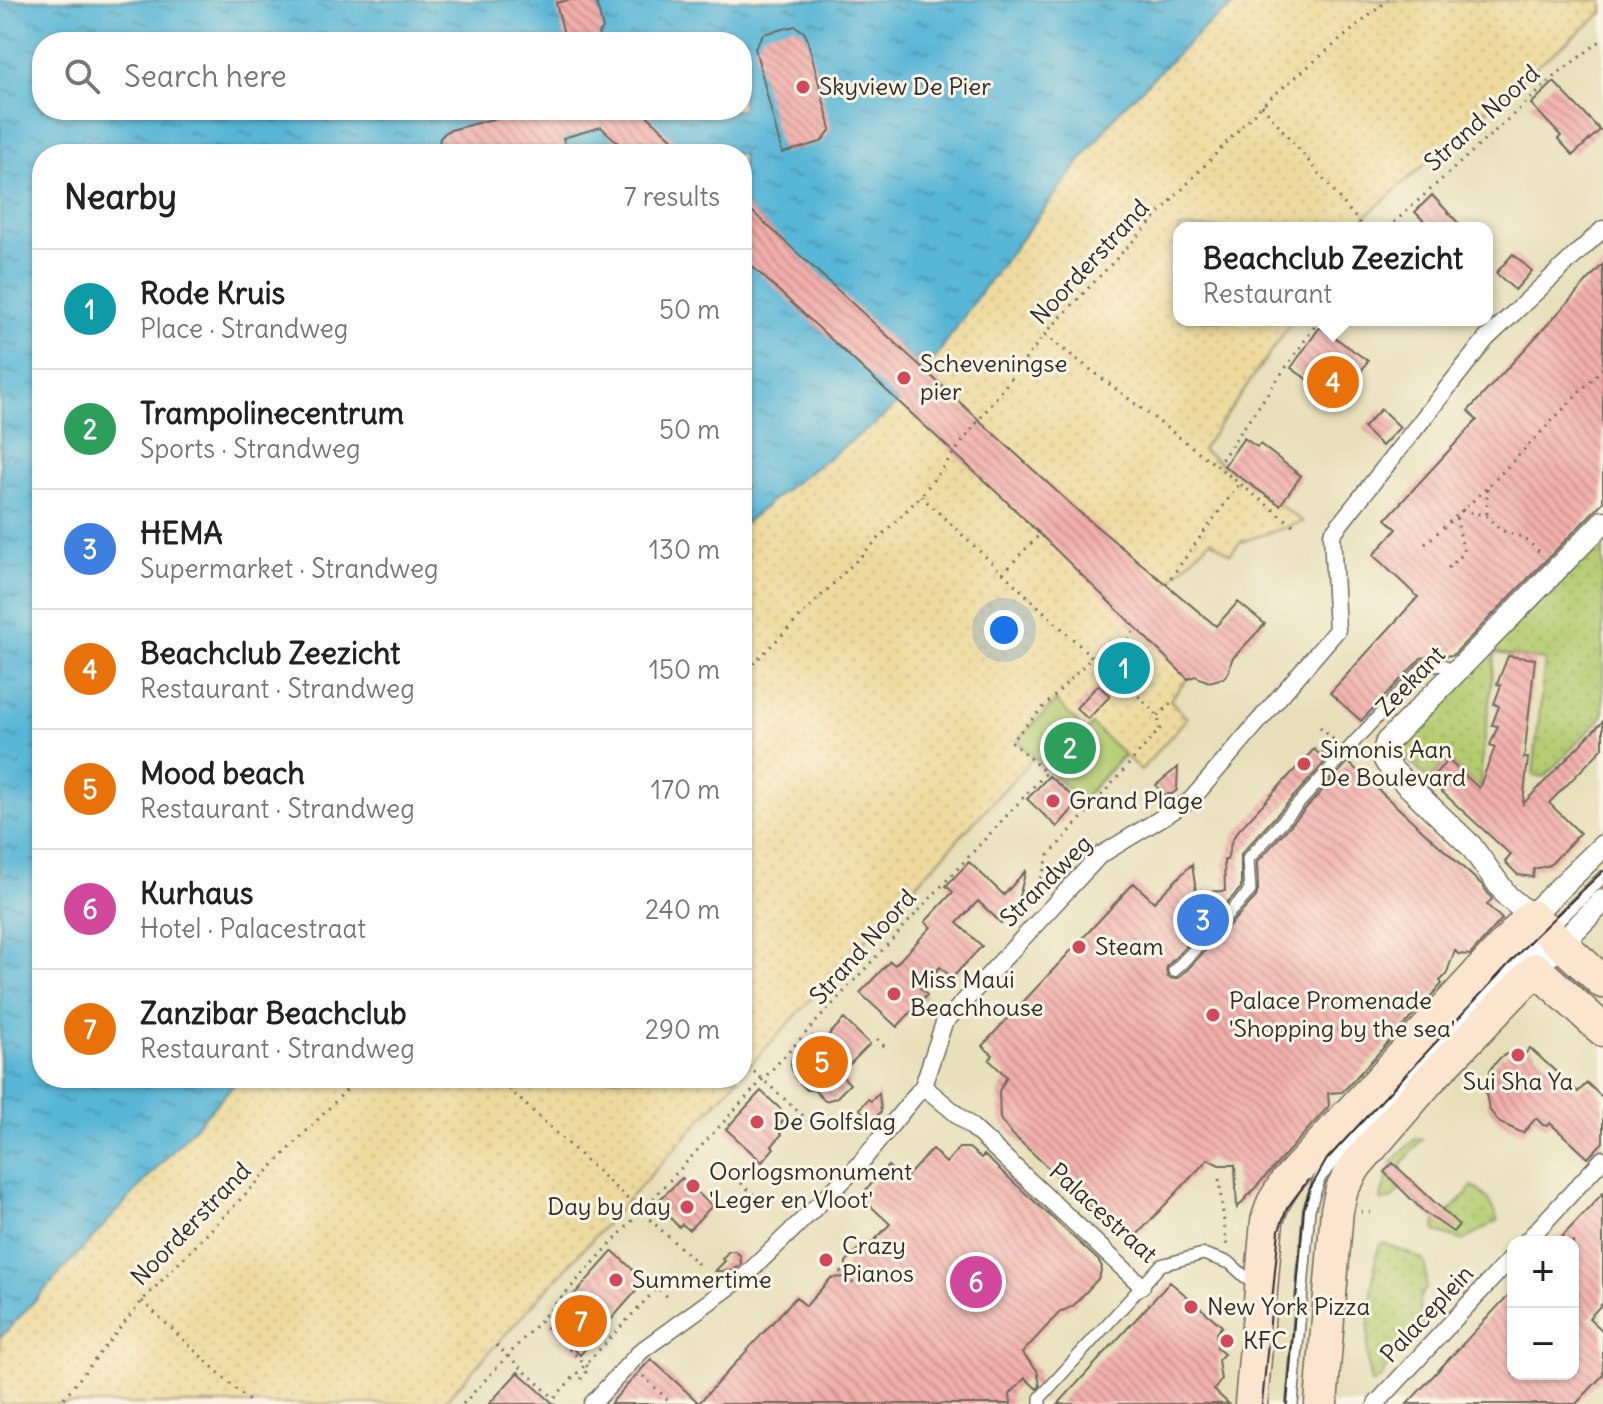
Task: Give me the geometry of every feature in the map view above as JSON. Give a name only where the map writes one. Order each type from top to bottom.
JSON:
[{"type":"main road","points":[[1542,941],[1603,982]]},
{"type":"main road","points":[[1542,941],[1603,1030]]},
{"type":"main road","points":[[1251,1404],[1267,1221],[1273,1203],[1286,1182],[1542,941]]},
{"type":"main road","points":[[1321,1404],[1333,1250],[1342,1189],[1356,1165],[1542,941]]},
{"type":"street","name":"Strandweg","points":[[592,1404],[641,1351],[746,1275],[858,1166],[923,1086],[944,1023],[1099,856],[1191,800],[1337,630],[1332,534],[1486,339],[1603,229]]},
{"type":"street","name":"Zeekant","points":[[1542,941],[1471,846],[1384,761],[1383,753],[1387,742],[1603,522]]},
{"type":"street","points":[[1542,941],[1603,846]]},
{"type":"street","points":[[1542,941],[1603,901]]},
{"type":"street","name":"Palacestraat","points":[[923,1086],[972,1127],[1142,1286]]},
{"type":"street","points":[[1532,1236],[1603,1159]]},
{"type":"street","name":"Palaceplein","points":[[1376,1404],[1507,1262]]},
{"type":"lane","points":[[1174,971],[1250,891],[1248,859],[1424,667],[1443,665],[1454,675]]},
{"type":"lane","points":[[1292,1404],[1307,1221],[1313,1192],[1320,1177],[1603,877]]},
{"type":"lane","name":"Palacestraat","points":[[1142,1286],[1161,1265],[1203,1254],[1230,1263]]},
{"type":"lane","points":[[1230,1263],[1253,1283],[1261,1296]]},
{"type":"lane","points":[[1040,1404],[1040,1398],[1142,1286]]},
{"type":"path","name":"Noorderstrand","points":[[752,665],[921,496],[1044,335],[1262,105],[1388,0]]},
{"type":"path","name":"Strand Noord","points":[[1395,222],[1560,72],[1603,39]]},
{"type":"path","points":[[1262,105],[1359,222]]},
{"type":"path","points":[[1217,466],[1315,326]]},
{"type":"path","points":[[1044,335],[1293,525]]},
{"type":"path","points":[[1425,544],[1487,488],[1603,368]]},
{"type":"path","points":[[1166,584],[1240,483]]},
{"type":"path","points":[[1487,488],[1487,516]]},
{"type":"path","points":[[921,496],[1092,657],[1110,667],[1158,716]]},
{"type":"path","points":[[1003,573],[1040,534],[1005,500]]},
{"type":"path","points":[[1462,510],[1487,516],[1500,530],[1531,542],[1547,559]]},
{"type":"path","points":[[1448,568],[1464,553],[1456,515]]},
{"type":"path","points":[[1110,667],[1136,627]]},
{"type":"path","name":"Strand Noord","points":[[463,1404],[1046,773],[1011,741],[1092,657]]},
{"type":"path","name":"Strandweg","points":[[1038,886],[1049,855],[1160,729],[1158,716],[1172,702]]},
{"type":"path","points":[[1320,727],[1339,744]]},
{"type":"path","points":[[877,1039],[886,1048]]},
{"type":"path","points":[[752,1070],[819,1130]]},
{"type":"path","name":"Noorderstrand","points":[[59,1404],[142,1301],[348,1088]]},
{"type":"path","points":[[508,1088],[698,1264]]},
{"type":"path","points":[[1219,1179],[1230,1263]]},
{"type":"path","points":[[741,1183],[758,1198]]},
{"type":"path","points":[[1358,1212],[1359,1203]]},
{"type":"path","points":[[834,1266],[855,1285]]},
{"type":"path","points":[[648,1279],[668,1297]]},
{"type":"path","points":[[496,1345],[554,1398],[657,1288]]},
{"type":"path","points":[[142,1301],[252,1404]]},
{"type":"path","points":[[540,1321],[589,1368],[581,1379]]},
{"type":"path","points":[[630,1363],[672,1404]]},
{"type":"green space","points":[[1603,529],[1603,716],[1544,777],[1533,775],[1545,660],[1495,653],[1479,788],[1448,760],[1429,780],[1392,745]]},
{"type":"green space","points":[[1056,701],[1086,731],[1092,725],[1124,754],[1081,801],[1017,741]]},
{"type":"green space","points":[[1416,1138],[1422,1139],[1402,1164],[1400,1174],[1409,1181],[1390,1200],[1382,1201],[1392,1162]]},
{"type":"green space","points":[[1473,1186],[1488,1199],[1498,1220],[1463,1241],[1436,1232],[1438,1219],[1446,1215]]},
{"type":"green space","points":[[1384,1243],[1425,1263],[1426,1289],[1419,1303],[1425,1326],[1407,1345],[1393,1350],[1382,1377],[1371,1383],[1369,1320],[1376,1255]]},
{"type":"sand","points":[[1240,0],[1603,0],[1603,13],[1538,65],[1362,222],[1173,222],[1173,326],[1289,326],[1202,450],[1303,522],[1240,542],[1230,554],[1211,540],[1129,621],[1188,678],[1170,700],[1187,718],[1141,770],[1124,755],[1081,801],[1034,757],[752,1063],[752,517],[895,406],[931,364],[982,290],[1119,111],[1207,25]]},
{"type":"sand","points":[[231,1088],[730,1088],[442,1404],[0,1404],[0,1338]]},
{"type":"water","points":[[0,0],[1240,0],[1207,25],[1119,111],[982,290],[931,364],[895,406],[752,517],[752,144],[32,144],[32,1088],[231,1088],[0,1338]]},
{"type":"building","points":[[596,0],[603,29],[600,32],[563,32],[556,3]]},
{"type":"building","points":[[795,26],[807,38],[831,129],[821,142],[782,153],[755,48],[763,34]]},
{"type":"building","points":[[1554,82],[1600,130],[1573,155],[1558,139],[1561,136],[1531,104]]},
{"type":"building","points":[[489,120],[652,120],[678,144],[619,144],[601,127],[563,138],[565,144],[439,144],[440,138],[447,131]]},
{"type":"building","points":[[1432,195],[1457,222],[1425,222],[1415,212]]},
{"type":"building","name":"Scheveningse pier","points":[[752,211],[1077,510],[1216,626],[1238,602],[1265,624],[1232,659],[1224,678],[1209,682],[1195,676],[1188,679],[1005,500],[752,266]]},
{"type":"building","points":[[1513,254],[1532,271],[1515,290],[1496,273]]},
{"type":"building","points":[[1603,264],[1603,502],[1453,655],[1421,658],[1361,721],[1330,693],[1418,597],[1373,555],[1397,529],[1386,519],[1477,420],[1468,411]]},
{"type":"building","points":[[1320,327],[1368,361],[1340,402],[1291,368]]},
{"type":"building","points":[[1381,409],[1400,427],[1382,446],[1363,428]]},
{"type":"building","points":[[1244,438],[1257,447],[1260,444],[1301,476],[1280,505],[1224,466]]},
{"type":"building","points":[[1508,656],[1535,659],[1524,758],[1528,758],[1523,804],[1603,721],[1603,748],[1549,803],[1580,833],[1550,865],[1534,869],[1533,877],[1518,875],[1505,862],[1511,855],[1429,780],[1448,760],[1479,788],[1495,747],[1490,745],[1498,726],[1492,725],[1499,706],[1494,704],[1501,685],[1497,684]]},
{"type":"building","points":[[1098,685],[1110,696],[1088,719],[1076,708]]},
{"type":"building","name":"Palace Promenade 'Shopping by the sea'","points":[[1330,745],[1336,750],[1241,854],[1241,888],[1168,965],[1168,977],[1180,977],[1256,897],[1257,862],[1348,762],[1482,885],[1492,899],[1487,905],[1502,919],[1470,955],[1458,954],[1455,950],[1446,975],[1440,981],[1442,984],[1342,1092],[1328,1093],[1329,1106],[1237,1208],[1235,1165],[1219,1165],[1208,1159],[1136,1236],[1119,1223],[1113,1228],[1010,1132],[1000,1119],[999,1091],[1007,1077],[989,1060],[993,1055],[982,1046],[1134,883],[1154,902],[1192,864],[1196,892],[1225,891],[1224,860],[1227,860],[1236,833],[1314,749],[1320,755]]},
{"type":"building","points":[[1178,767],[1177,790],[1172,794],[1162,794],[1156,785]]},
{"type":"building","name":"Grand Plage","points":[[1049,776],[1079,802],[1057,827],[1027,799]]},
{"type":"building","points":[[969,862],[1004,895],[1026,870],[1017,905],[1001,923],[978,901],[957,923],[982,946],[952,978],[940,967],[920,988],[927,995],[897,1027],[860,993],[890,961],[895,965],[931,927],[925,922],[953,892],[946,886]]},
{"type":"building","points":[[844,1019],[870,1044],[840,1074],[850,1084],[836,1098],[825,1101],[795,1078],[792,1057],[813,1036],[821,1043]]},
{"type":"building","points":[[1530,1048],[1578,1092],[1587,1083],[1603,1098],[1603,1142],[1588,1158],[1550,1123],[1543,1125],[1536,1118],[1523,1133],[1500,1123],[1489,1109],[1485,1088],[1491,1068],[1512,1051],[1517,1049],[1524,1055]]},
{"type":"building","name":"De Golfslag","points":[[761,1091],[788,1116],[776,1128],[782,1134],[762,1162],[726,1129]]},
{"type":"building","points":[[879,1093],[881,1112],[874,1119],[867,1118],[860,1109],[868,1099],[871,1101]]},
{"type":"building","points":[[959,1148],[969,1148],[981,1158],[984,1155],[1102,1267],[1099,1278],[1073,1306],[1060,1312],[1022,1353],[1037,1370],[1040,1386],[1037,1389],[1025,1378],[1010,1394],[1011,1404],[610,1404],[651,1359],[699,1403],[796,1297],[806,1306],[831,1278],[846,1277],[846,1262],[863,1244],[872,1243],[890,1224],[860,1196],[888,1166],[904,1180],[932,1149],[946,1163]]},
{"type":"building","points":[[1393,1163],[1459,1225],[1453,1232],[1423,1211],[1384,1172]]},
{"type":"building","name":"Day by day","points":[[682,1178],[712,1206],[689,1230],[682,1224],[679,1227],[656,1203]]},
{"type":"building","points":[[1603,1193],[1603,1303],[1589,1318],[1603,1331],[1603,1375],[1576,1404],[1407,1404],[1507,1296],[1507,1380],[1579,1380],[1579,1236],[1563,1236]]},
{"type":"building","points":[[613,1251],[645,1281],[580,1355],[548,1324]]},
{"type":"building","points":[[729,1251],[740,1255],[741,1264],[733,1271],[715,1271],[725,1261],[722,1259]]},
{"type":"building","points":[[1170,1282],[1222,1326],[1216,1333],[1217,1348],[1224,1354],[1218,1360],[1221,1380],[1214,1390],[1229,1404],[1058,1404]]},
{"type":"building","points":[[518,1372],[554,1404],[489,1404]]},
{"type":"tram line","points":[[1287,1404],[1304,1209],[1310,1189],[1327,1159],[1534,937],[1603,871]]},
{"type":"tram line","points":[[1262,1404],[1279,1230],[1287,1208],[1308,1180]]},
{"type":"place","name":"Skyview De Pier","points":[[803,87]]},
{"type":"place","name":"Scheveningse pier","points":[[904,378]]},
{"type":"place","name":"Beachclub Zeezicht","points":[[1333,382]]},
{"type":"place","name":"Rode Kruis","points":[[1124,668]]},
{"type":"place","name":"Trampolinecentrum","points":[[1070,748]]},
{"type":"place","name":"Simonis Aan De Boulevard","points":[[1304,764]]},
{"type":"place","name":"Grand Plage","points":[[1053,801]]},
{"type":"place","name":"HEMA","points":[[1203,920]]},
{"type":"place","name":"Steam","points":[[1079,947]]},
{"type":"place","name":"Miss Maui Beachhouse","points":[[894,994]]},
{"type":"place","name":"Palace Promenade 'Shopping by the sea'","points":[[1213,1015]]},
{"type":"place","name":"Sui Sha Ya","points":[[1518,1055]]},
{"type":"place","name":"Mood beach","points":[[822,1062]]},
{"type":"place","name":"De Golfslag","points":[[757,1122]]},
{"type":"place","name":"Oorlogsmonument 'Leger en Vloot'","points":[[693,1186]]},
{"type":"place","name":"Day by day","points":[[687,1207]]},
{"type":"place","name":"Crazy Pianos","points":[[826,1260]]},
{"type":"place","name":"Summertime","points":[[616,1280]]},
{"type":"place","name":"Kurhaus","points":[[976,1282]]},
{"type":"place","name":"New York Pizza","points":[[1191,1307]]},
{"type":"place","name":"Zanzibar Beachclub","points":[[581,1321]]},
{"type":"place","name":"KFC","points":[[1227,1341]]}]
